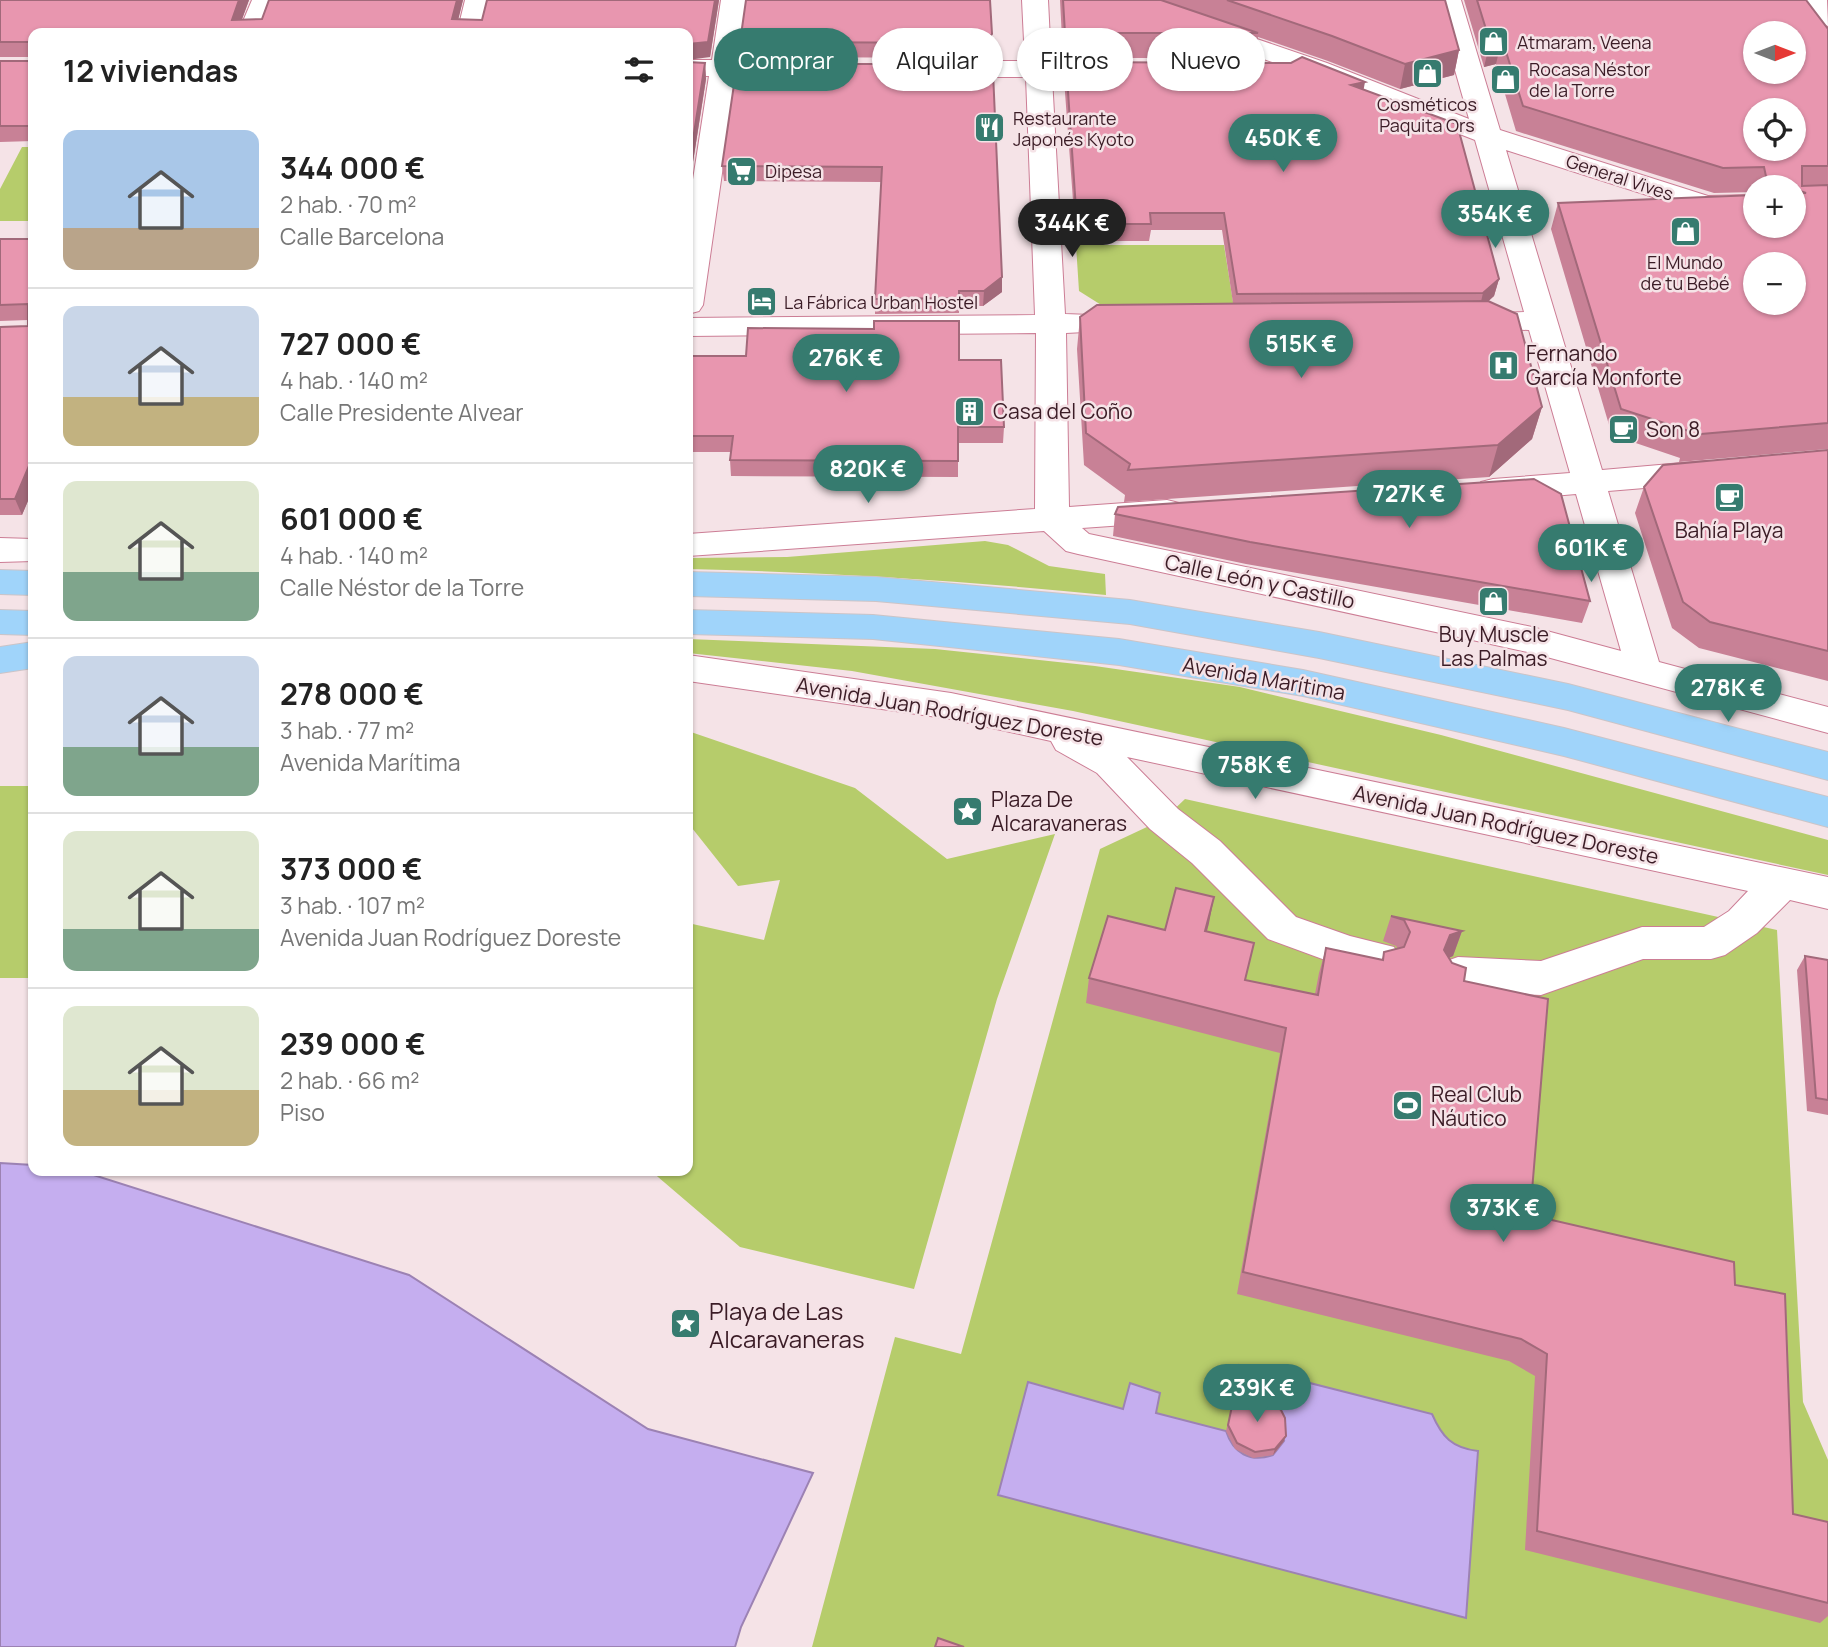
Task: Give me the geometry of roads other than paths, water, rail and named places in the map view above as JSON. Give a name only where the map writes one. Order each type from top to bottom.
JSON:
[{"type":"highway","points":[[0,582],[26,556]]},
{"type":"highway","name":"Avenida Marítima","points":[[693,584],[876,589],[1130,612],[1320,645],[1568,697],[1828,766]]},
{"type":"highway","points":[[0,622],[28,622]]},
{"type":"highway","name":"Avenida Marítima","points":[[693,622],[873,627],[1119,652],[1303,683],[1564,742],[1828,812]]},
{"type":"highway","points":[[0,660],[28,656]]},
{"type":"street","points":[[253,28],[265,0]]},
{"type":"street","points":[[471,28],[478,0]]},
{"type":"street","points":[[730,28],[734,0]]},
{"type":"street","points":[[1035,0],[1036,28]]},
{"type":"street","name":"General Vives","points":[[1119,0],[1318,69],[1487,135],[1706,205],[1743,203]]},
{"type":"street","points":[[1448,0],[1644,670]]},
{"type":"street","points":[[1814,0],[1828,18]]},
{"type":"street","points":[[693,68],[714,68]]},
{"type":"street","points":[[1265,69],[1318,69]]},
{"type":"street","points":[[693,238],[697,184],[719,91]]},
{"type":"street","points":[[1039,91],[1050,324],[1052,520]]},
{"type":"street","points":[[1432,321],[1542,321]]},
{"type":"street","points":[[693,327],[1156,323]]},
{"type":"street","points":[[1466,491],[1729,470]]},
{"type":"street","points":[[693,545],[1201,508]]},
{"type":"street","name":"Calle León y Castillo","points":[[1052,520],[1078,542],[1532,640],[1828,720]]},
{"type":"street","points":[[0,660],[28,660]]},
{"type":"street","name":"Avenida Juan Rodríguez Doreste","points":[[693,669],[941,704],[1828,893]]},
{"type":"street","points":[[1043,726],[1110,763],[1164,819],[1206,852],[1282,928],[1347,952],[1380,959]]},
{"type":"street","points":[[1458,974],[1541,978],[1642,943],[1710,943],[1742,922],[1782,883]]},
{"type":"place","name":"Atmaram, Veena","points":[[1494,42]]},
{"type":"place","name":"Cosméticos Paquita Ors","points":[[1427,73]]},
{"type":"place","name":"Rocasa Néstor de la Torre","points":[[1506,79]]},
{"type":"place","name":"Restaurante Japonés Kyoto","points":[[990,128]]},
{"type":"place","name":"Dipesa","points":[[742,171]]},
{"type":"place","name":"El Mundo de tu Bebé","points":[[1685,231]]},
{"type":"place","name":"La Fábrica Urban Hostel","points":[[761,302]]},
{"type":"place","name":"Fernando García Monforte","points":[[1503,365]]},
{"type":"place","name":"Casa del Coño","points":[[970,411]]},
{"type":"place","name":"Son 8","points":[[1623,429]]},
{"type":"place","name":"Bahía Playa","points":[[1729,498]]},
{"type":"place","name":"Buy Muscle Las Palmas","points":[[1494,602]]},
{"type":"place","name":"Plaza De Alcaravaneras","points":[[968,811]]},
{"type":"place","name":"Real Club Náutico","points":[[1408,1106]]},
{"type":"place","name":"Playa de Las Alcaravaneras","points":[[686,1324]]}]
